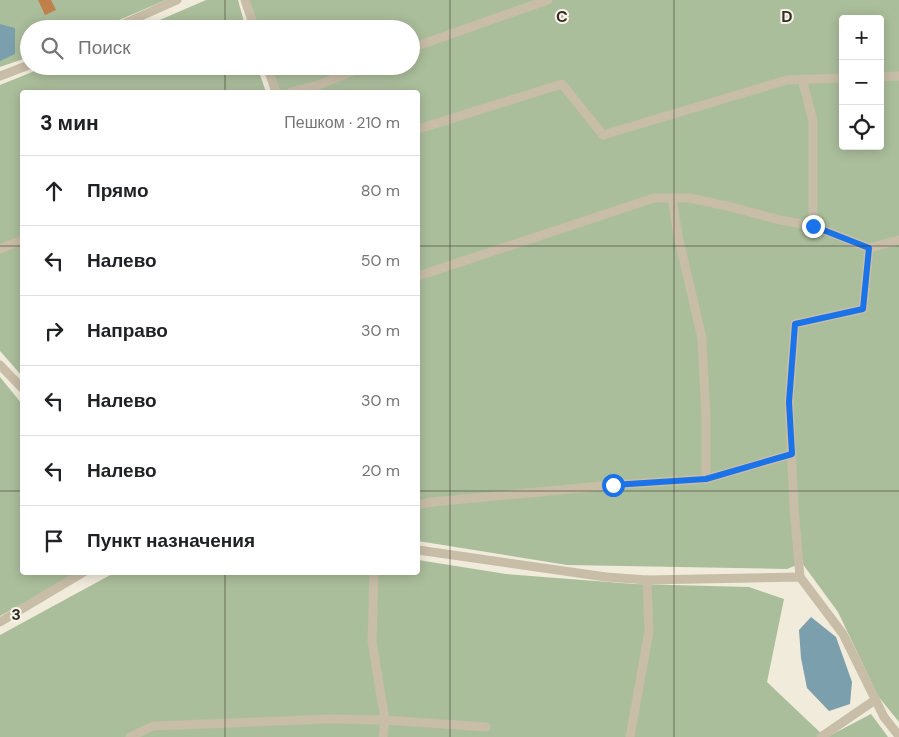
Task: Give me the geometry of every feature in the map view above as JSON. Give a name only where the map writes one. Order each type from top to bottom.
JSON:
[{"type":"lane","points":[[132,20],[177,0]]},
{"type":"lane","points":[[245,0],[251,20]]},
{"type":"lane","points":[[420,44],[522,4],[548,0]]},
{"type":"lane","points":[[0,76],[20,68]]},
{"type":"lane","points":[[270,75],[275,90]]},
{"type":"lane","points":[[300,90],[343,75]]},
{"type":"lane","points":[[884,77],[899,76]]},
{"type":"lane","points":[[420,128],[562,84],[602,135],[786,80],[839,78]]},
{"type":"lane","points":[[802,79],[813,121],[813,226]]},
{"type":"lane","points":[[420,275],[654,198],[690,198],[731,206],[780,220],[813,226],[869,248],[899,240]]},
{"type":"lane","points":[[672,198],[678,236],[702,338],[706,418],[706,479]]},
{"type":"lane","points":[[0,249],[20,241]]},
{"type":"lane","points":[[869,248],[863,309],[795,324],[789,402],[794,507],[800,577],[844,634],[884,717],[899,736]]},
{"type":"lane","points":[[0,365],[20,386]]},
{"type":"lane","points":[[420,505],[613,485],[706,479],[792,454]]},
{"type":"lane","points":[[420,550],[606,577],[647,580],[800,577]]},
{"type":"lane","points":[[0,622],[79,575]]},
{"type":"lane","points":[[374,575],[372,641],[385,720],[383,737]]},
{"type":"lane","points":[[630,737],[650,631],[647,580]]},
{"type":"lane","points":[[821,737],[875,700]]},
{"type":"lane","points":[[130,737],[153,726],[328,719],[385,720],[486,727]]},
{"type":"green space","points":[[0,0],[166,0],[119,20],[20,20],[20,60],[0,67]]},
{"type":"green space","points":[[206,0],[238,0],[244,20],[160,20]]},
{"type":"green space","points":[[249,0],[899,0],[899,722],[878,696],[838,612],[802,563],[787,569],[567,565],[420,541],[420,90],[279,90],[274,75],[420,75],[420,20],[255,20]]},
{"type":"green space","points":[[25,75],[260,75],[265,90],[20,90],[20,374],[0,351],[0,85]]},
{"type":"green space","points":[[0,377],[20,402],[20,575],[75,575],[0,616]]},
{"type":"green space","points":[[420,560],[506,574],[634,584],[749,587],[784,599],[767,682],[825,737],[0,737],[0,635],[110,575],[420,575]]},
{"type":"green space","points":[[871,714],[888,737],[827,737]]},
{"type":"water","points":[[0,24],[15,28],[15,54],[0,61]]},
{"type":"water","points":[[811,617],[836,637],[852,682],[850,704],[829,711],[807,688],[801,658],[799,630]]},
{"type":"building","points":[[38,0],[51,0],[56,10],[45,15]]},
{"type":"route","points":[[613,485],[706,479],[792,454],[789,402],[795,324],[863,309],[869,248],[813,226]]}]
